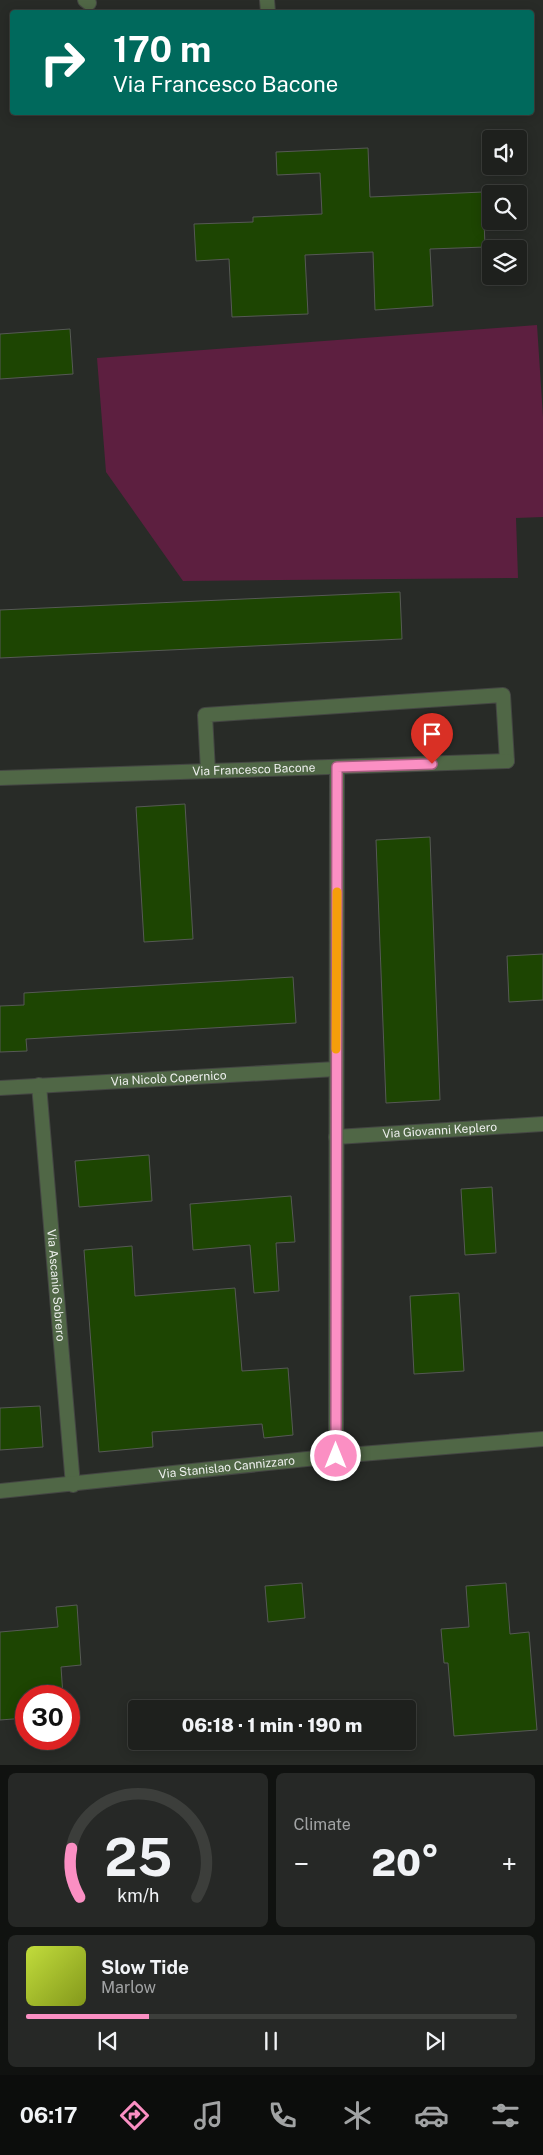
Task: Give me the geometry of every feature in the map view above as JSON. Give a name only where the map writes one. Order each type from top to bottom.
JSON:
[{"type":"street","name":"Via Francesco Bacone","points":[[0,778],[507,761],[503,695],[205,715],[208,771]]},
{"type":"street","points":[[336,1456],[337,767]]},
{"type":"street","name":"Via Nicolò Copernico","points":[[0,1088],[336,1069]]},
{"type":"street","name":"Via Ascanio Sobrero","points":[[39,1085],[74,1485]]},
{"type":"street","name":"Via Giovanni Keplero","points":[[336,1137],[543,1124]]},
{"type":"street","name":"Via Stanislao Cannizzaro","points":[[0,1491],[74,1485],[336,1456],[543,1439]]},
{"type":"shaded area","points":[[537,325],[543,417],[543,517],[516,518],[518,578],[183,581],[106,472],[97,358]]},
{"type":"building","points":[[368,148],[370,197],[482,192],[482,230],[484,230],[485,240],[482,240],[482,247],[430,249],[433,306],[375,310],[373,252],[305,255],[308,314],[232,317],[229,259],[196,261],[194,224],[253,222],[253,217],[322,214],[320,173],[277,175],[276,152]]},
{"type":"building","points":[[70,329],[73,374],[0,379],[0,334]]},
{"type":"building","points":[[400,592],[402,639],[0,658],[0,610]]},
{"type":"building","points":[[185,804],[193,939],[144,942],[136,807]]},
{"type":"building","points":[[430,837],[440,1100],[386,1103],[376,840]]},
{"type":"building","points":[[543,954],[543,1000],[509,1002],[507,956]]},
{"type":"building","points":[[293,977],[296,1023],[26,1039],[27,1051],[0,1052],[0,1006],[24,1005],[24,993]]},
{"type":"building","points":[[149,1155],[152,1201],[79,1207],[75,1161]]},
{"type":"building","points":[[492,1187],[496,1253],[465,1255],[461,1189]]},
{"type":"building","points":[[291,1196],[295,1242],[276,1243],[279,1291],[254,1293],[250,1245],[193,1250],[190,1204]]},
{"type":"building","points":[[132,1246],[135,1296],[235,1288],[242,1371],[288,1368],[293,1435],[264,1438],[262,1424],[152,1432],[153,1447],[99,1452],[84,1250]]},
{"type":"building","points":[[459,1293],[464,1371],[414,1374],[410,1296]]},
{"type":"building","points":[[40,1406],[43,1447],[0,1450],[0,1408]]},
{"type":"building","points":[[302,1583],[305,1618],[268,1622],[265,1586]]},
{"type":"building","points":[[506,1583],[510,1634],[529,1632],[537,1730],[454,1736],[448,1663],[444,1663],[441,1629],[469,1627],[466,1586]]},
{"type":"building","points":[[77,1605],[81,1665],[61,1667],[62,1685],[15,1685],[15,1719],[0,1720],[0,1632],[58,1627],[56,1607]]},
{"type":"slow traffic","points":[[336,1049],[337,892]]},
{"type":"route","points":[[336,1456],[337,767],[432,764]]}]
